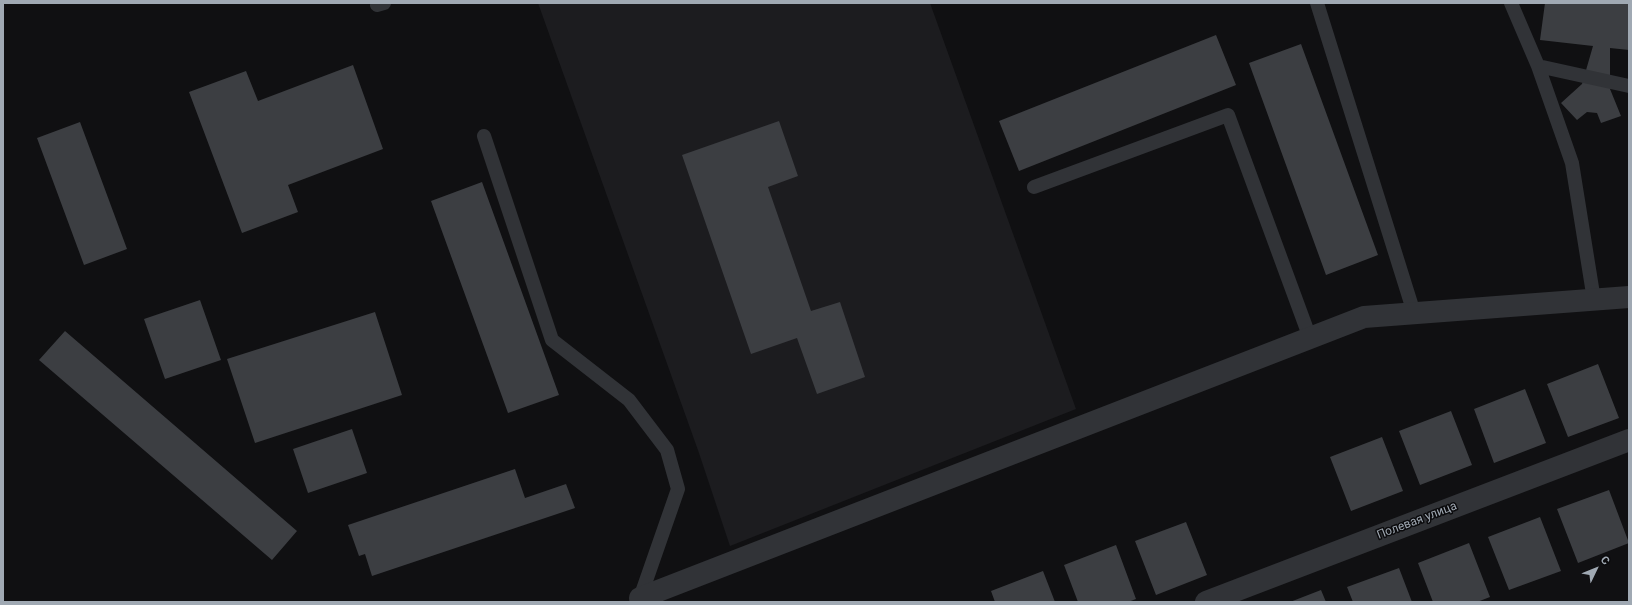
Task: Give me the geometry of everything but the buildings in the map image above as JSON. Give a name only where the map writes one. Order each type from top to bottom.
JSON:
[{"type":"street","points":[[641,600],[1364,316],[1629,298]]},
{"type":"street","name":"Полевая улица","points":[[1206,602],[1629,440]]},
{"type":"lane","points":[[1317,3],[1414,313]]},
{"type":"lane","points":[[1511,3],[1538,66],[1572,163],[1594,300]]},
{"type":"lane","points":[[1538,66],[1629,86]]},
{"type":"lane","points":[[1034,187],[1228,115],[1310,338]]},
{"type":"lane","points":[[484,136],[552,340],[629,400],[667,450],[678,489],[641,600]]},
{"type":"shaded area","points":[[538,3],[930,3],[1076,409],[730,546],[699,453]]}]
